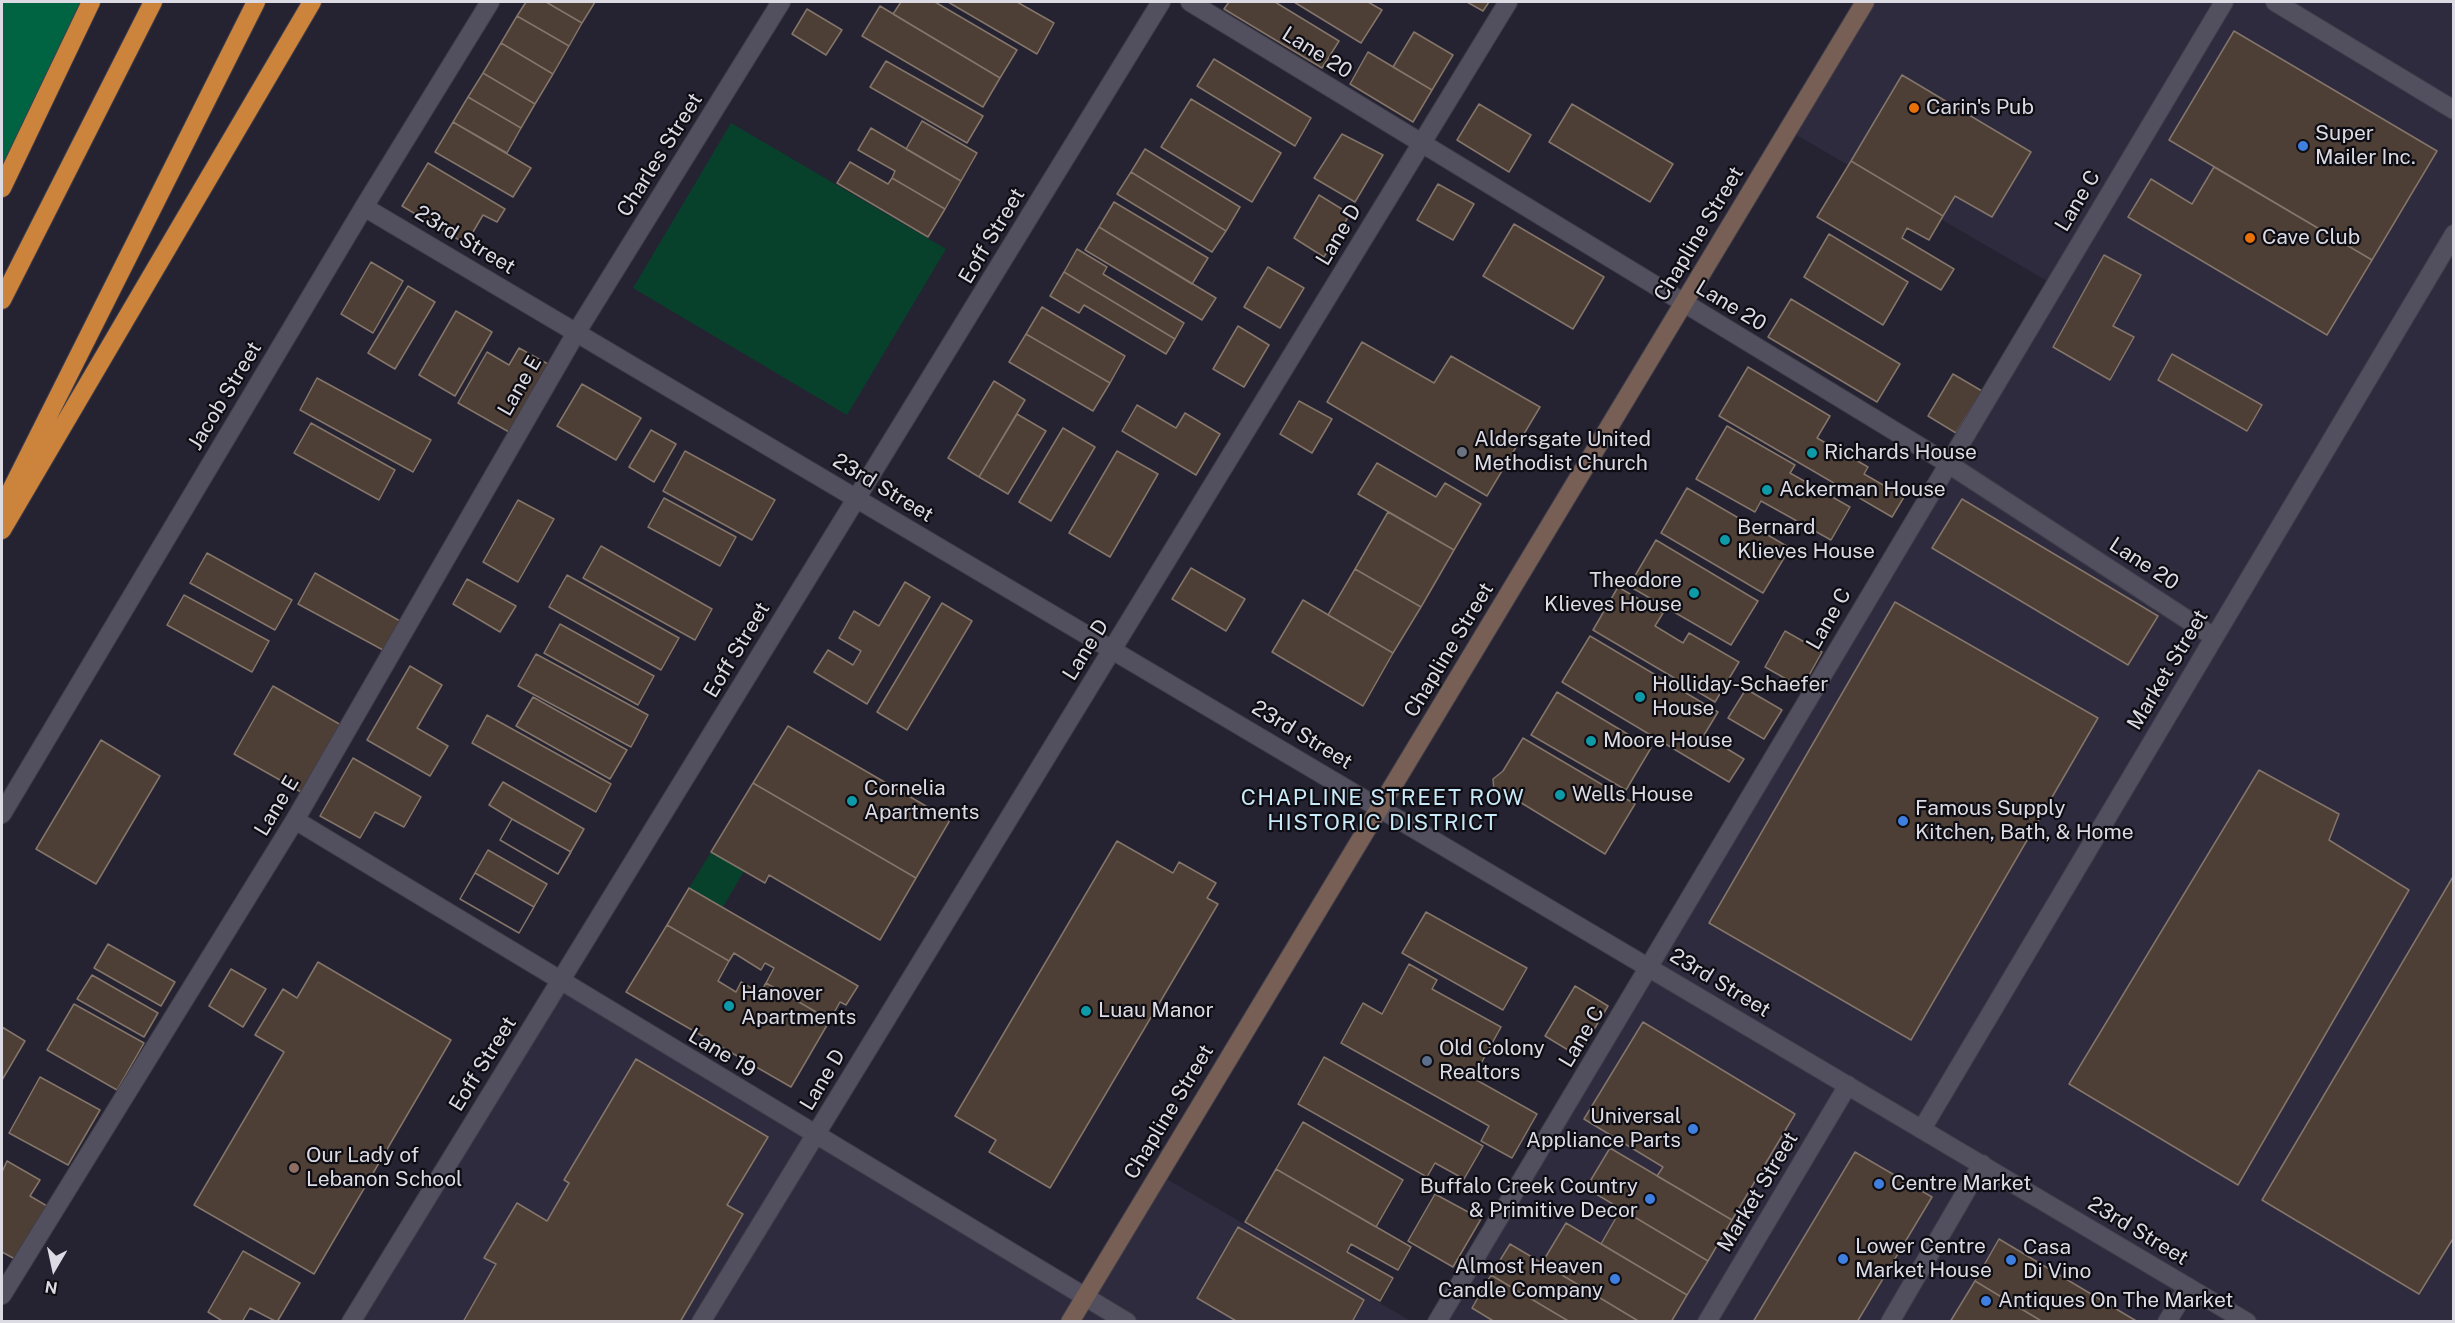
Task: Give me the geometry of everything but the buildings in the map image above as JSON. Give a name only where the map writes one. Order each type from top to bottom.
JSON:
[{"type":"highway","points":[[2,188],[90,2]]},
{"type":"highway","points":[[2,300],[153,2]]},
{"type":"highway","points":[[2,508],[256,2]]},
{"type":"highway","points":[[2,530],[312,2]]},
{"type":"main road","name":"Chapline Street","points":[[1070,1322],[1865,2]]},
{"type":"street","name":"Jacob Street","points":[[2,814],[364,207],[490,2]]},
{"type":"street","name":"Charles Street","points":[[576,333],[781,2]]},
{"type":"street","name":"Eoff Street","points":[[351,1322],[1161,2]]},
{"type":"street","name":"Lane 20","points":[[1190,2],[1947,463],[2214,637]]},
{"type":"street","name":"Lane D","points":[[701,1322],[1508,2]]},
{"type":"street","name":"Lane C","points":[[1437,1322],[1650,967],[1947,463],[2224,2]]},
{"type":"street","points":[[2275,2],[2454,110]]},
{"type":"street","name":"23rd Street","points":[[364,207],[2247,1322]]},
{"type":"street","name":"Market Street","points":[[1922,1129],[2454,234]]},
{"type":"street","name":"Lane E","points":[[2,1295],[295,820],[576,333]]},
{"type":"street","name":"Lane 19","points":[[295,820],[1127,1322]]},
{"type":"street","name":"Market Street","points":[[1707,1322],[1848,1085]]},
{"type":"street","points":[[1890,1322],[1982,1164]]},
{"type":"street","points":[[2167,1322],[2188,1287]]},
{"type":"shaded area","points":[[1865,2],[2453,2],[2453,1321],[1437,1322],[2054,285],[1788,130]]},
{"type":"shaded area","points":[[561,981],[1085,1296],[1158,1174],[1411,1321],[351,1322]]},
{"type":"green space","points":[[2,2],[91,2],[2,188]]},
{"type":"green space","points":[[731,123],[946,249],[847,415],[633,288]]},
{"type":"green space","points":[[711,852],[744,871],[723,907],[689,888]]},
{"type":"place","name":"Carin's Pub","points":[[1914,108]]},
{"type":"place","name":"Super Mailer Inc.","points":[[2303,146]]},
{"type":"place","name":"Cave Club","points":[[2250,238]]},
{"type":"place","name":"Aldersgate United Methodist Church","points":[[1462,452]]},
{"type":"place","name":"Richards House","points":[[1812,453]]},
{"type":"place","name":"Ackerman House","points":[[1767,490]]},
{"type":"place","name":"Bernard Klieves House","points":[[1725,540]]},
{"type":"place","name":"Theodore Klieves House","points":[[1694,593]]},
{"type":"place","name":"Holliday-Schaefer House","points":[[1640,697]]},
{"type":"place","name":"Moore House","points":[[1591,741]]},
{"type":"place","name":"Wells House","points":[[1560,795]]},
{"type":"place","name":"Cornelia Apartments","points":[[852,801]]},
{"type":"place","name":"Famous Supply Kitchen, Bath, & Home","points":[[1903,821]]},
{"type":"place","name":"Hanover Apartments","points":[[729,1006]]},
{"type":"place","name":"Luau Manor","points":[[1086,1011]]},
{"type":"place","name":"Old Colony Realtors","points":[[1427,1061]]},
{"type":"place","name":"Universal Appliance Parts","points":[[1693,1129]]},
{"type":"place","name":"Our Lady of Lebanon School","points":[[294,1168]]},
{"type":"place","name":"Centre Market","points":[[1879,1184]]},
{"type":"place","name":"Buffalo Creek Country & Primitive Decor","points":[[1650,1199]]},
{"type":"place","name":"Lower Centre Market House","points":[[1843,1259]]},
{"type":"place","name":"Casa Di Vino","points":[[2011,1260]]},
{"type":"place","name":"Almost Heaven Candle Company","points":[[1615,1279]]},
{"type":"place","name":"Antiques On The Market","points":[[1986,1301]]},
{"type":"district","name":"CHAPLINE STREET ROW HISTORIC DISTRICT","points":[[1383,810]]}]
